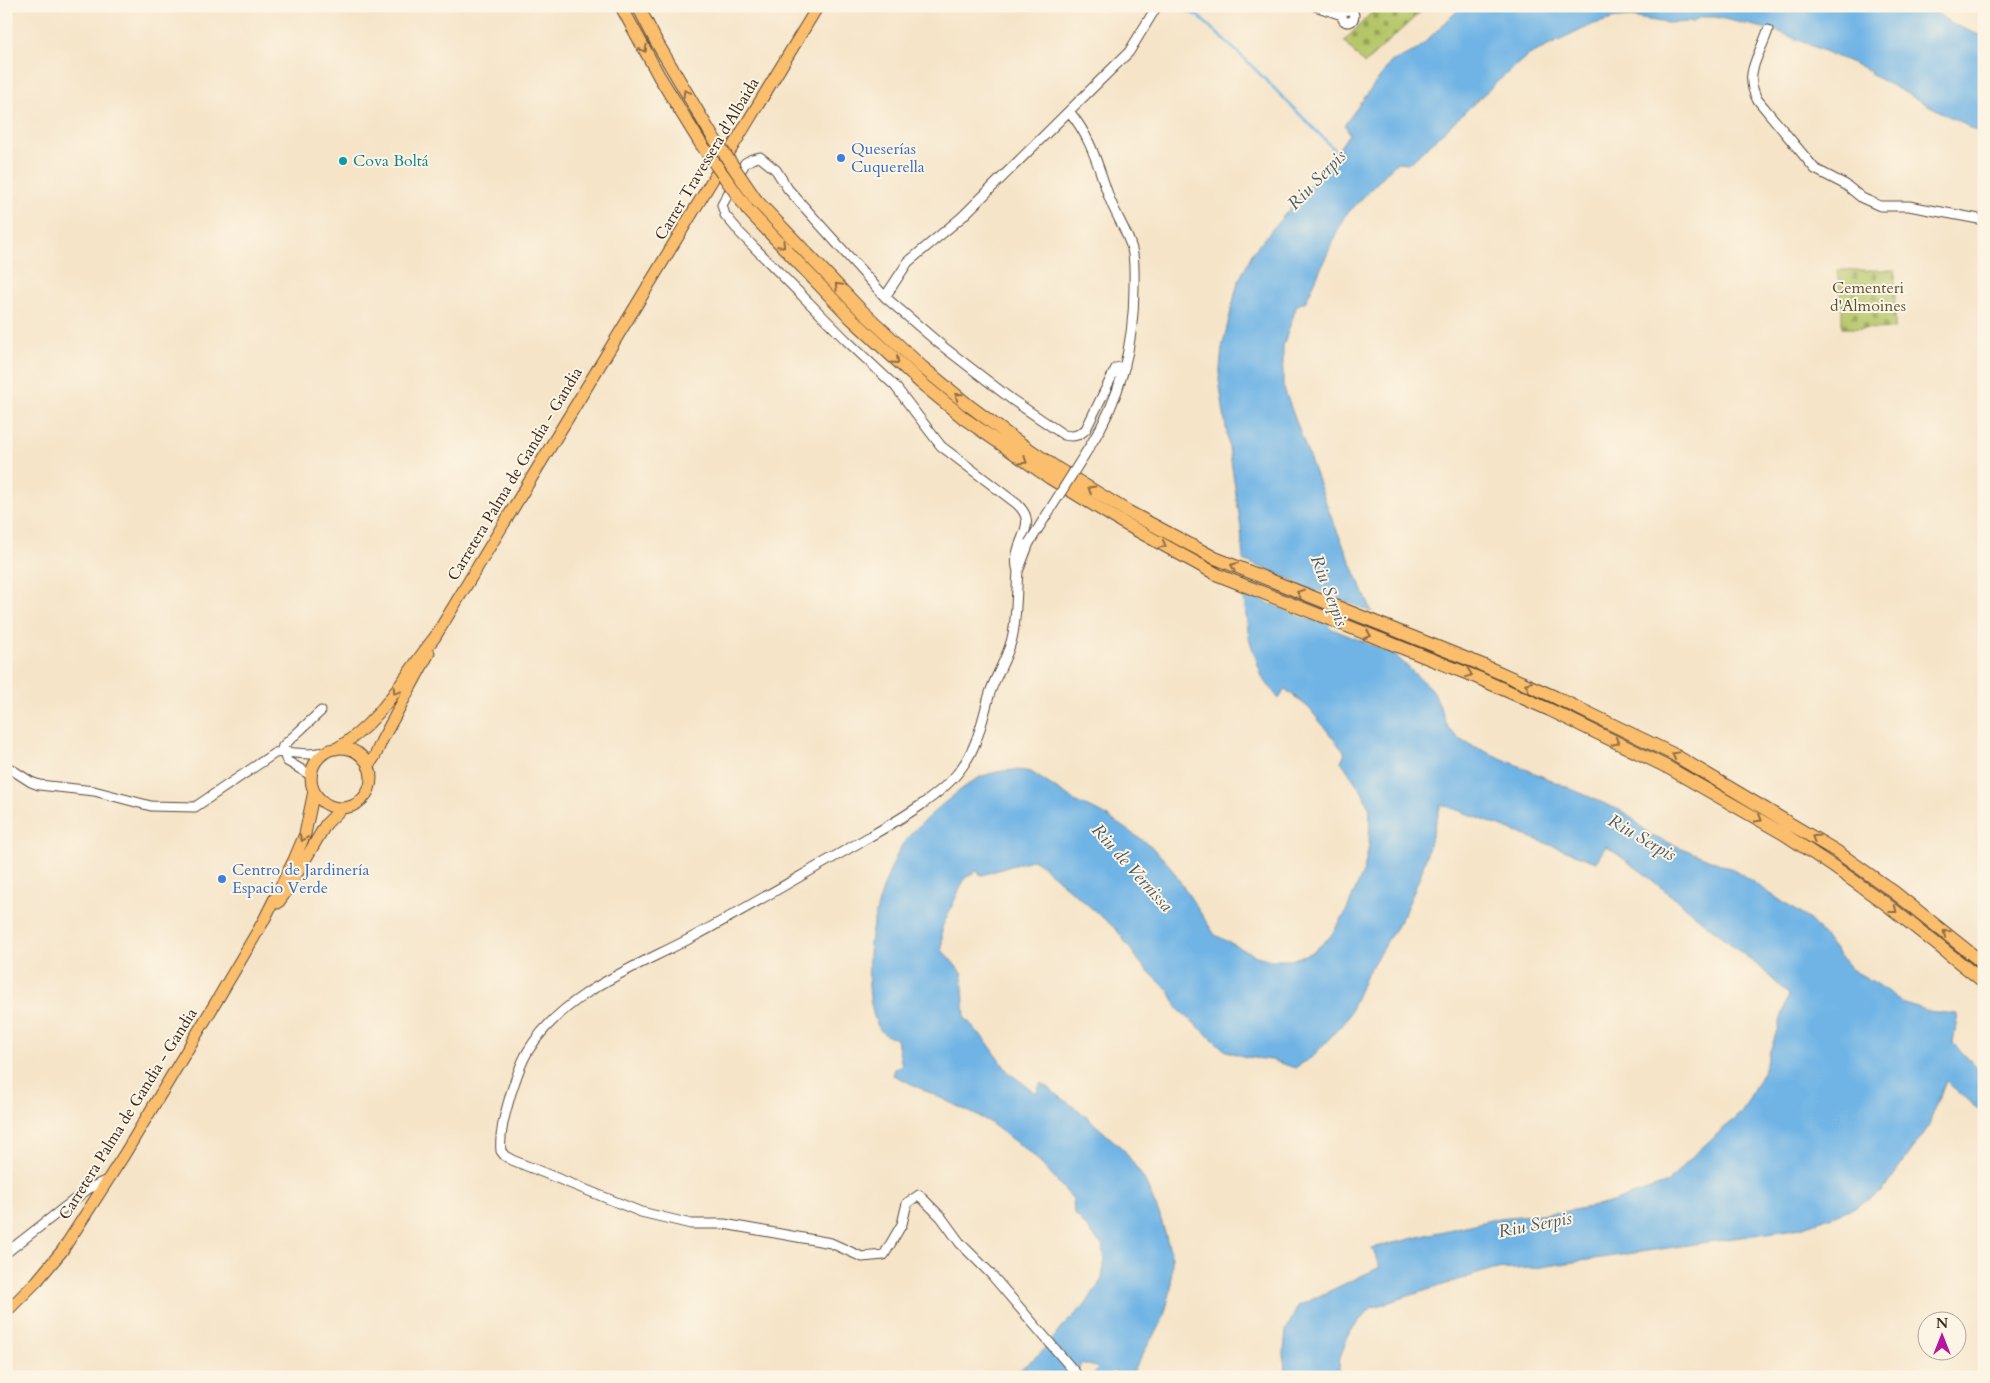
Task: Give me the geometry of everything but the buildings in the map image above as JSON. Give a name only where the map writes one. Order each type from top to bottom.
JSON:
[{"type":"highway","points":[[621,6],[654,68],[702,144],[752,205],[850,317],[885,351],[920,382],[1000,444],[1120,522],[1218,575],[1423,656],[1542,706],[1666,767],[1768,825],[1834,867],[1886,904],[1984,982]]},
{"type":"highway","points":[[638,6],[656,42],[752,205],[922,367],[1014,439],[1127,511],[1215,558],[1426,642],[1555,696],[1673,754],[1836,851],[1901,898],[1984,964]]},
{"type":"main road","name":"Carrer Travessera d'Albaida","points":[[623,328],[818,6]]},
{"type":"main road","name":"Carretera Palma de Gandia - Gandia","points":[[368,766],[424,662],[435,637],[623,328]]},
{"type":"main road","name":"Carretera Palma de Gandia - Gandia","points":[[332,751],[365,729],[385,708],[416,660],[435,637]]},
{"type":"main road","points":[[346,749],[355,752],[363,758],[368,766],[371,775],[367,794],[352,806],[342,808],[326,804],[314,791],[312,776],[314,767],[319,758],[332,751],[346,749]]},
{"type":"main road","name":"Carretera Palma de Gandia - Gandia","points":[[6,1312],[37,1281],[62,1251],[124,1155],[263,922],[305,834],[314,791]]},
{"type":"main road","name":"Carretera Palma de Gandia - Gandia","points":[[263,922],[288,889],[326,824],[342,808]]},
{"type":"street","points":[[885,297],[908,262],[962,217],[1129,52],[1157,6]]},
{"type":"street","points":[[1315,6],[1342,15],[1344,11],[1357,9]]},
{"type":"street","points":[[1768,30],[1750,77],[1752,90],[1757,99],[1816,169],[1836,179],[1862,198],[1880,206],[1909,206],[1984,220]]},
{"type":"street","points":[[1069,111],[1087,136],[1096,156],[1109,198],[1132,251],[1134,312],[1130,344],[1125,366],[1108,416],[1029,543],[1018,572],[1011,645],[991,692],[975,745],[960,770],[941,790],[891,824],[690,939],[632,968],[568,1007],[538,1036],[521,1064],[507,1107],[500,1144],[501,1151],[512,1160],[642,1212],[691,1224],[724,1224],[831,1243],[862,1257],[884,1255],[902,1224],[907,1203],[919,1195],[941,1217],[960,1243],[990,1273],[1079,1377]]},
{"type":"street","points":[[1018,572],[1016,564],[1017,549],[1028,521],[1026,513],[941,446],[895,386],[846,340],[738,231],[724,215],[722,205],[745,163],[760,156],[776,170],[788,189],[885,297],[948,351],[1011,400],[1064,435],[1073,437],[1081,434],[1086,429],[1116,368],[1125,366]]},
{"type":"street","points":[[312,776],[287,761],[282,752],[283,746],[293,739],[321,711]]},
{"type":"street","points":[[293,739],[292,746],[296,753]]},
{"type":"street","points":[[6,766],[39,785],[94,791],[151,806],[195,807],[275,753],[309,754],[332,751]]},
{"type":"street","points":[[264,761],[287,761]]},
{"type":"street","points":[[6,1253],[88,1189],[107,1180]]},
{"type":"green space","points":[[1378,6],[1427,6],[1364,64],[1344,41]]},
{"type":"green space","name":"Cementeri d'Almoines","points":[[1837,270],[1895,270],[1895,329],[1842,328],[1842,309]]},
{"type":"water","points":[[1474,6],[1920,6],[1934,10],[1950,23],[1984,37],[1984,135],[1870,74],[1871,71],[1777,31],[1715,17],[1700,17],[1693,22],[1667,23],[1631,17],[1616,18],[1594,24],[1527,56],[1410,163],[1397,162],[1344,217],[1306,301],[1297,305],[1283,346],[1283,386],[1332,519],[1372,612],[1243,560],[1241,528],[1219,380],[1222,348],[1238,282],[1253,252],[1331,160],[1349,134],[1345,124],[1391,62],[1417,50],[1460,8],[1467,11]]},
{"type":"water","points":[[1243,593],[1394,654],[1434,692],[1449,730],[1464,742],[1626,813],[1652,836],[1735,870],[1811,921],[1851,969],[1877,984],[1902,1002],[1927,1011],[1958,1014],[1953,1043],[1984,1075],[1984,1115],[1946,1081],[1927,1129],[1882,1192],[1858,1206],[1801,1228],[1534,1268],[1490,1270],[1371,1308],[1350,1331],[1340,1357],[1338,1377],[1285,1377],[1284,1353],[1286,1331],[1298,1306],[1380,1267],[1372,1248],[1499,1218],[1562,1212],[1606,1204],[1668,1183],[1688,1160],[1742,1112],[1763,1072],[1789,995],[1763,970],[1642,872],[1606,846],[1596,862],[1441,804],[1421,874],[1404,914],[1366,975],[1347,1019],[1312,1057],[1295,1068],[1272,1060],[1246,1057],[1226,1051],[1178,1009],[1169,991],[1142,965],[1116,929],[1034,859],[982,875],[976,871],[965,878],[942,927],[942,950],[962,973],[965,1018],[987,1042],[1008,1072],[1036,1093],[1041,1083],[1081,1112],[1124,1150],[1144,1179],[1160,1216],[1172,1257],[1171,1290],[1163,1319],[1130,1376],[1081,1363],[1076,1377],[1011,1377],[1044,1350],[1062,1327],[1086,1304],[1102,1279],[1105,1259],[1102,1245],[1074,1213],[1073,1199],[1034,1156],[988,1121],[893,1075],[895,1069],[902,1066],[897,1039],[883,1033],[877,1024],[870,999],[870,941],[880,897],[902,845],[939,807],[983,776],[1019,770],[1031,772],[1078,803],[1102,813],[1151,846],[1169,865],[1215,935],[1256,956],[1272,960],[1291,960],[1313,952],[1330,937],[1345,914],[1364,870],[1369,845],[1370,810],[1362,792],[1341,761],[1345,753],[1309,708],[1285,689],[1279,699],[1262,677],[1249,638]]},
{"type":"waterway","points":[[1177,6],[1198,16],[1245,59],[1339,154]]},
{"type":"waterway","name":"Riu Serpis","points":[[1299,567],[1328,643]]},
{"type":"waterway","name":"Riu de Vernissa","points":[[1100,1377],[1118,1353]]},
{"type":"place","name":"Queserías Cuquerella","points":[[841,158]]},
{"type":"place","name":"Cova Boltá","points":[[343,161]]},
{"type":"place","name":"Centro de Jardinería Espacio Verde","points":[[222,879]]}]
